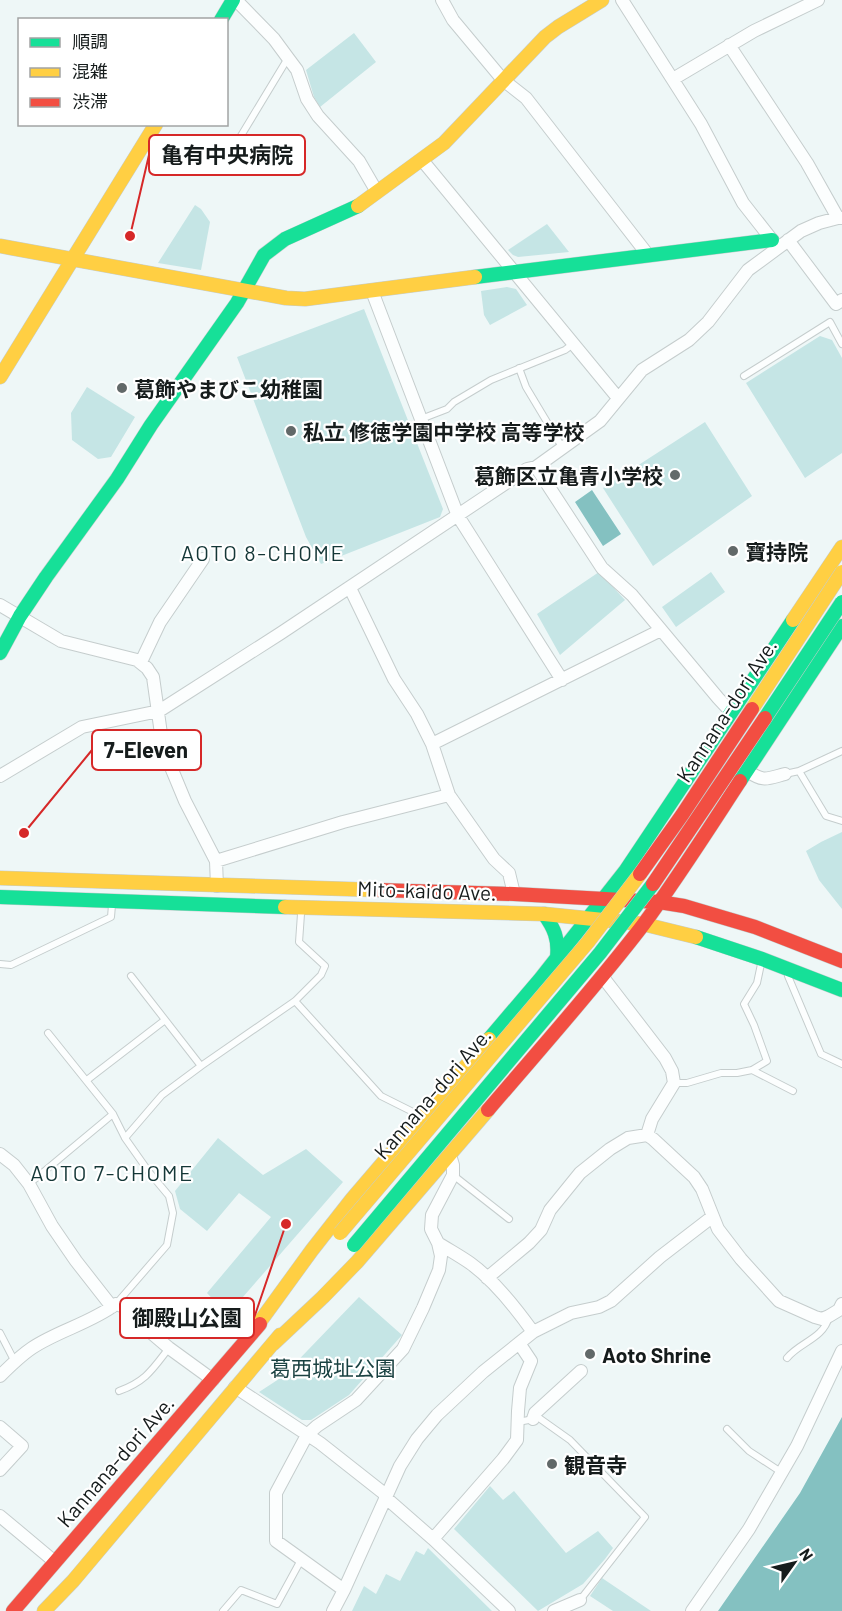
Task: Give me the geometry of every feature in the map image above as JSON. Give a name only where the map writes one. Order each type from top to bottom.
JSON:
[{"type":"main road","points":[[222,18],[235,0]]},
{"type":"main road","points":[[0,653],[20,616],[46,577],[117,479],[151,425],[237,303],[264,255],[275,246],[306,229],[357,207],[422,160],[444,143],[545,37],[602,0]]},
{"type":"main road","points":[[0,376],[155,126]]},
{"type":"main road","points":[[0,246],[244,291],[305,299],[648,255],[775,244]]},
{"type":"main road","points":[[251,1334],[352,1199],[541,978],[626,870],[842,547]]},
{"type":"main road","name":"Kannana-dori Ave.","points":[[14,1611],[588,942],[631,887],[682,815],[842,572]]},
{"type":"main road","name":"Kannana-dori Ave.","points":[[44,1611],[73,1581],[600,953],[696,822],[842,602]]},
{"type":"main road","points":[[273,1344],[357,1262],[577,1006],[643,924],[697,847],[842,627]]},
{"type":"main road","points":[[663,817],[657,840],[677,856],[697,847]]},
{"type":"main road","name":"Mito-kaido Ave.","points":[[0,878],[514,894],[659,902],[684,906],[755,927],[842,961]]},
{"type":"main road","name":"Mito-kaido Ave.","points":[[0,897],[544,914],[643,924],[706,939],[842,990]]},
{"type":"main road","points":[[544,914],[557,936],[559,944],[557,957]]},
{"type":"main road","points":[[541,978],[551,975],[559,977],[573,989],[577,1006]]},
{"type":"street","points":[[235,0],[274,39],[297,70],[308,99],[318,116],[359,161],[377,192]]},
{"type":"street","points":[[442,0],[453,20],[503,80],[526,98],[648,255]]},
{"type":"street","points":[[622,0],[701,124],[743,203],[775,244]]},
{"type":"street","points":[[673,79],[729,45],[819,0]]},
{"type":"street","points":[[0,776],[82,727],[159,711],[350,588],[527,469],[536,467],[600,421],[642,370],[689,339],[708,322],[748,270],[775,244],[788,240],[819,223],[840,218],[807,163],[729,45]]},
{"type":"street","points":[[422,160],[618,399]]},
{"type":"street","points":[[788,240],[836,304],[842,300]]},
{"type":"street","points":[[372,291],[458,516],[562,680]]},
{"type":"street","points":[[536,467],[602,568],[632,596],[731,712]]},
{"type":"street","points":[[141,662],[159,622],[203,559]]},
{"type":"street","points":[[350,588],[394,679],[417,714],[432,744],[449,795],[494,860],[509,873],[514,894]]},
{"type":"street","points":[[0,605],[61,641],[141,662],[147,668],[153,677],[164,748],[185,801],[216,861],[217,886]]},
{"type":"street","points":[[432,744],[661,630]]},
{"type":"street","points":[[747,771],[759,779],[785,774]]},
{"type":"street","points":[[216,861],[343,822],[449,795]]},
{"type":"street","points":[[602,975],[665,1058],[672,1071],[674,1083],[652,1119],[647,1135]]},
{"type":"street","points":[[487,1278],[541,1230],[550,1210],[580,1173],[593,1161],[628,1137],[647,1135],[693,1177],[702,1189],[718,1229],[741,1259],[779,1301],[822,1318],[839,1310],[842,1304]]},
{"type":"street","points":[[0,1154],[29,1184],[52,1226],[76,1261],[114,1306]]},
{"type":"street","points":[[344,1590],[276,1541],[276,1493],[307,1435],[356,1400],[403,1349],[439,1270],[441,1256],[431,1229],[432,1215],[453,1175],[450,1155]]},
{"type":"street","points":[[333,1611],[400,1466],[436,1415],[483,1372],[533,1332],[571,1313],[599,1307],[611,1301],[660,1257],[712,1216]]},
{"type":"street","points":[[438,1243],[470,1263],[487,1278],[523,1317],[533,1332]]},
{"type":"street","points":[[0,1376],[33,1347],[114,1306],[124,1308],[169,1348],[213,1380]]},
{"type":"street","points":[[433,1539],[517,1440],[520,1388],[531,1361],[519,1343]]},
{"type":"street","points":[[692,1611],[748,1529],[797,1446],[842,1351]]},
{"type":"street","points":[[533,1419],[535,1413],[581,1371]]},
{"type":"street","points":[[235,1387],[320,1443],[385,1496],[509,1611]]},
{"type":"street","points":[[0,1427],[22,1446],[0,1470]]},
{"type":"street","points":[[0,1516],[55,1562]]},
{"type":"street","points":[[554,1611],[580,1600]]},
{"type":"lane","points":[[239,139],[288,58]]},
{"type":"lane","points":[[744,376],[830,322],[842,344]]},
{"type":"lane","points":[[420,419],[447,409],[454,402],[491,380],[565,350],[573,344]]},
{"type":"lane","points":[[519,368],[526,387],[562,447]]},
{"type":"lane","points":[[785,774],[799,771],[842,751]]},
{"type":"lane","points":[[799,771],[826,816],[842,821]]},
{"type":"lane","points":[[0,964],[11,965],[111,917],[112,901]]},
{"type":"lane","points":[[125,1138],[162,1095],[295,1001],[321,975],[325,966],[299,942],[300,908]]},
{"type":"lane","points":[[674,1083],[687,1083],[721,1073],[752,1070],[767,1060],[744,1004],[758,983],[762,959]]},
{"type":"lane","points":[[784,968],[821,1053],[842,1064]]},
{"type":"lane","points":[[131,976],[201,1066]]},
{"type":"lane","points":[[295,1001],[381,1096],[423,1117]]},
{"type":"lane","points":[[87,1080],[165,1020]]},
{"type":"lane","points":[[48,1033],[113,1114],[125,1138],[149,1172],[170,1196],[173,1213],[167,1245],[114,1306]]},
{"type":"lane","points":[[752,1070],[793,1091]]},
{"type":"lane","points":[[29,1184],[113,1114]]},
{"type":"lane","points":[[453,1175],[509,1219]]},
{"type":"lane","points":[[787,1358],[822,1331],[830,1316]]},
{"type":"lane","points":[[0,1333],[15,1362]]},
{"type":"lane","points":[[119,1391],[129,1388],[147,1376],[169,1348]]},
{"type":"lane","points":[[518,1422],[539,1418],[570,1440],[645,1517],[580,1600]]},
{"type":"lane","points":[[727,1428],[749,1451],[782,1472]]},
{"type":"lane","points":[[223,1611],[241,1590],[277,1604],[301,1559]]},
{"type":"green space","points":[[354,33],[376,62],[320,107],[314,97],[306,70]]},
{"type":"green space","points":[[195,205],[201,209],[210,222],[201,270],[158,263]]},
{"type":"green space","points":[[547,224],[569,252],[518,257],[508,250]]},
{"type":"green space","points":[[507,287],[516,289],[527,305],[490,325],[484,315],[481,291]]},
{"type":"green space","points":[[364,309],[443,509],[440,517],[321,564],[306,537],[237,357]]},
{"type":"green space","points":[[820,336],[832,340],[842,358],[842,453],[805,478],[746,383]]},
{"type":"green space","points":[[87,387],[135,417],[111,457],[98,459],[72,440],[71,413]]},
{"type":"green space","points":[[705,422],[752,496],[653,566],[603,488]]},
{"type":"green space","points":[[599,572],[625,600],[560,655],[537,614]]},
{"type":"green space","points":[[711,572],[725,592],[676,627],[662,607]]},
{"type":"green space","points":[[842,832],[842,909],[819,880],[806,851]]},
{"type":"green space","points":[[218,1138],[263,1175],[306,1149],[343,1182],[236,1305],[232,1320],[207,1293],[271,1217],[239,1193],[207,1231],[180,1209],[175,1191]]},
{"type":"green space","name":"葛西城址公園","points":[[359,1297],[402,1335],[349,1395],[311,1420],[302,1420],[259,1392],[282,1377]]},
{"type":"green space","points":[[490,1486],[503,1500],[514,1491],[566,1553],[598,1531],[613,1548],[583,1584],[538,1611],[454,1529]]},
{"type":"green space","points":[[428,1548],[492,1611],[352,1611],[364,1586],[376,1594],[386,1574],[400,1581],[416,1551],[424,1555]]},
{"type":"green space","points":[[602,1578],[651,1611],[613,1611],[590,1596]]},
{"type":"water","points":[[592,490],[621,534],[603,546],[575,502]]},
{"type":"water","points":[[842,1417],[842,1611],[718,1611],[800,1493]]},
{"type":"traffic: fast","points":[[222,18],[233,0]]},
{"type":"traffic: fast","points":[[0,653],[20,616],[46,577],[117,479],[151,425],[237,303],[264,255],[285,239],[358,206]]},
{"type":"traffic: fast","points":[[475,277],[772,240]]},
{"type":"traffic: fast","points":[[765,718],[842,602]]},
{"type":"traffic: fast","points":[[489,1039],[541,978],[626,870],[793,620]]},
{"type":"traffic: fast","points":[[740,781],[842,626]]},
{"type":"traffic: fast","points":[[354,1245],[600,953],[653,884]]},
{"type":"traffic: fast","points":[[0,897],[285,907]]},
{"type":"traffic: fast","points":[[544,914],[555,934],[557,957]]},
{"type":"traffic: fast","points":[[696,937],[762,959],[842,990]]},
{"type":"traffic: slow","points":[[358,206],[444,143],[545,37],[602,0]]},
{"type":"traffic: slow","points":[[0,377],[155,126]]},
{"type":"traffic: slow","points":[[0,246],[286,298],[305,299],[475,277]]},
{"type":"traffic: slow","points":[[793,620],[842,547]]},
{"type":"traffic: slow","points":[[752,709],[842,572]]},
{"type":"traffic: slow","points":[[340,1233],[588,942],[640,874]]},
{"type":"traffic: slow","points":[[0,878],[378,890]]},
{"type":"traffic: slow","points":[[285,907],[544,914],[643,924],[696,937]]},
{"type":"traffic: slow","points":[[251,1334],[352,1199],[489,1039]]},
{"type":"traffic: slow","points":[[273,1344],[357,1262],[488,1110]]},
{"type":"traffic: slow","points":[[44,1611],[73,1581],[280,1335]]},
{"type":"traffic: jam","points":[[640,874],[752,709]]},
{"type":"traffic: jam","points":[[653,884],[765,718]]},
{"type":"traffic: jam","points":[[488,1110],[586,996],[643,925],[740,781]]},
{"type":"traffic: jam","points":[[378,890],[514,894],[659,902],[684,906],[755,927],[842,961]]},
{"type":"traffic: jam","points":[[13,1611],[260,1324]]},
{"type":"place","name":"亀有中央病院","points":[[130,236]]},
{"type":"place","name":"葛飾やまびこ幼稚園","points":[[122,388]]},
{"type":"place","name":"私立 修徳学園中学校 高等学校","points":[[291,431]]},
{"type":"place","name":"葛飾区立亀青小学校","points":[[675,475]]},
{"type":"place","name":"寶持院","points":[[733,551]]},
{"type":"place","name":"7-Eleven","points":[[24,833]]},
{"type":"place","name":"御殿山公園","points":[[286,1224]]},
{"type":"place","name":"Aoto Shrine","points":[[590,1354]]},
{"type":"place","name":"観音寺","points":[[552,1464]]},
{"type":"district","name":"AOTO 8-CHOME","points":[[263,552]]},
{"type":"district","name":"AOTO 7-CHOME","points":[[112,1172]]}]
